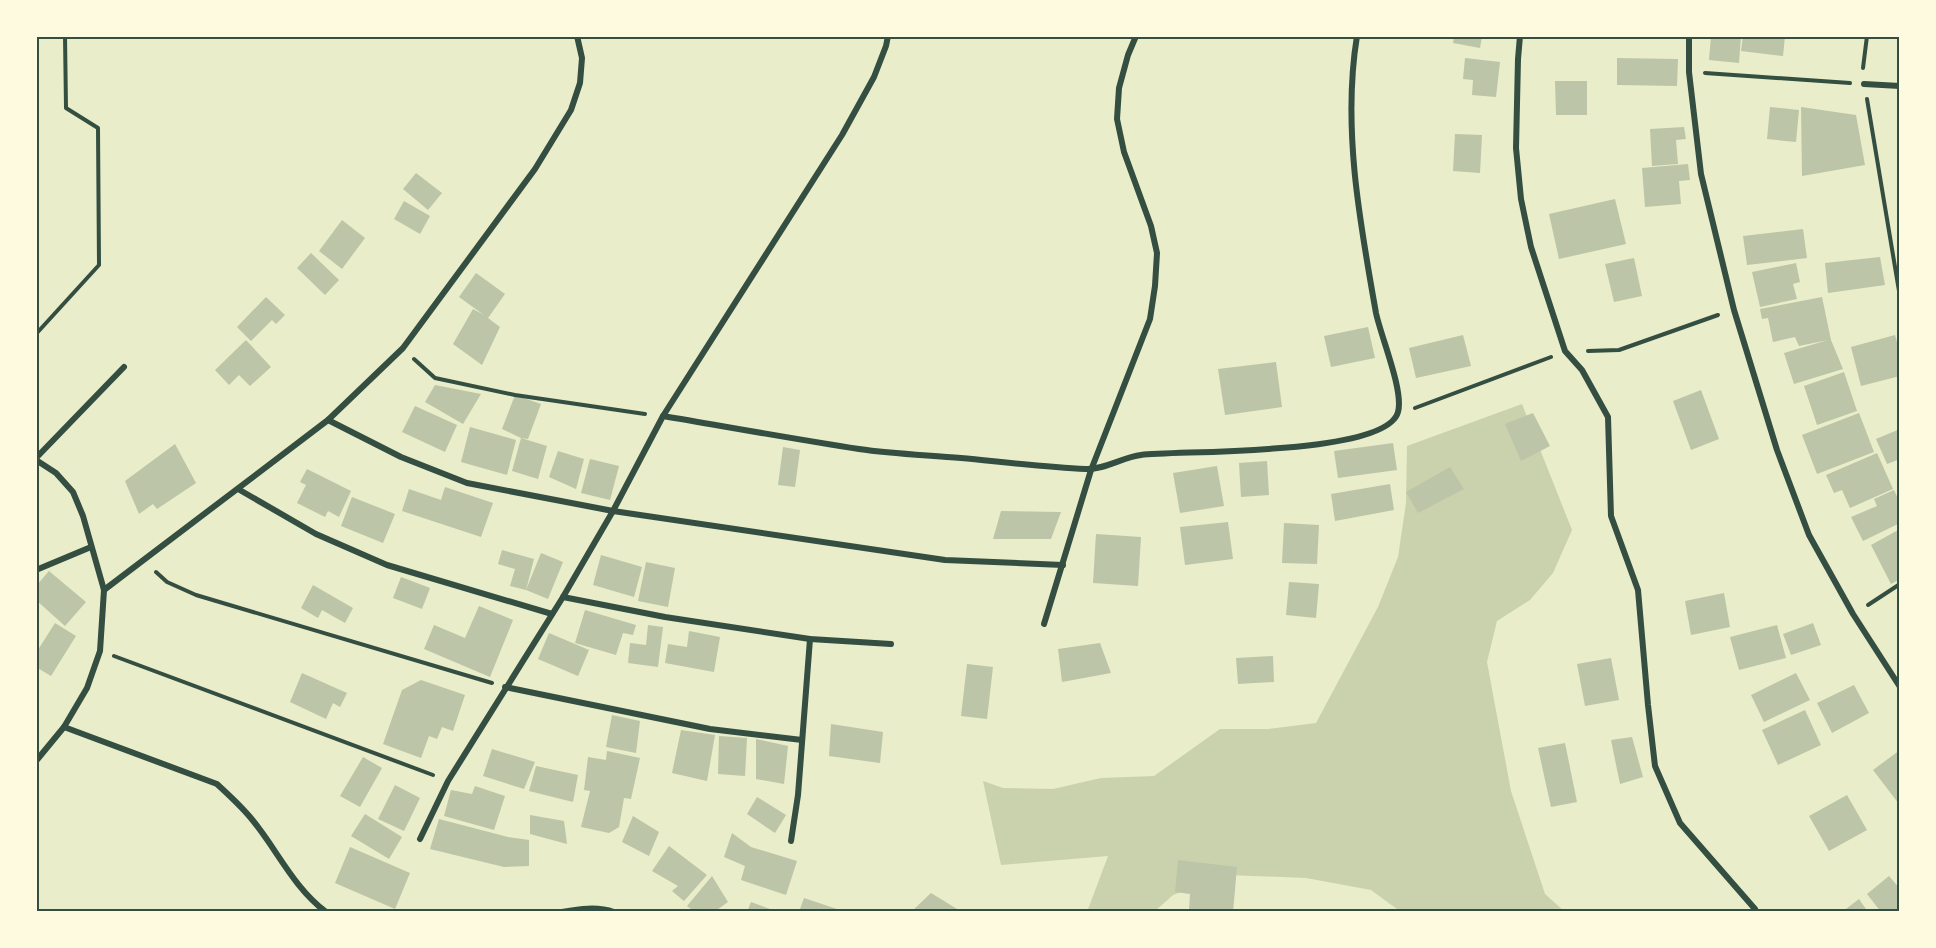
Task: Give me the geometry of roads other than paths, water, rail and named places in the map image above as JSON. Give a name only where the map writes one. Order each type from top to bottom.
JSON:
[{"type":"street","points":[[104,590],[328,420],[403,348],[535,170],[571,110],[580,83],[582,58],[577,36]]},
{"type":"street","points":[[420,839],[448,781],[563,597],[613,511],[663,416],[842,135],[874,77],[888,36]]},
{"type":"street","points":[[1044,624],[1091,470],[1150,319],[1157,253],[1151,226],[1124,152],[1117,119],[1119,88],[1136,36]]},
{"type":"street","points":[[663,416],[862,449],[1091,470],[1138,455],[1301,447],[1358,438],[1380,430],[1398,415],[1399,400],[1377,317],[1361,229],[1352,129],[1353,61],[1357,36]]},
{"type":"street","points":[[1520,36],[1516,148],[1521,199],[1532,247],[1565,351],[1582,370],[1608,417],[1611,516],[1638,590],[1655,766],[1680,823],[1755,909]]},
{"type":"street","points":[[1689,36],[1689,72],[1701,174],[1734,310],[1777,450],[1809,535],[1853,614],[1900,687]]},
{"type":"street","points":[[1864,84],[1900,86]]},
{"type":"street","points":[[36,761],[64,727],[87,688],[100,651],[104,590],[83,516],[73,492],[56,473],[36,459],[124,367]]},
{"type":"street","points":[[328,420],[401,457],[467,483],[613,511],[945,560],[1063,565]]},
{"type":"street","points":[[238,489],[316,534],[387,565],[552,614]]},
{"type":"street","points":[[36,570],[91,548]]},
{"type":"street","points":[[563,597],[665,617],[810,639],[891,644]]},
{"type":"street","points":[[791,841],[810,639]]},
{"type":"street","points":[[505,687],[710,729],[802,740]]},
{"type":"street","points":[[64,727],[217,784],[252,818],[298,886],[326,912]]},
{"type":"street","points":[[562,912],[604,908],[614,912]]}]
